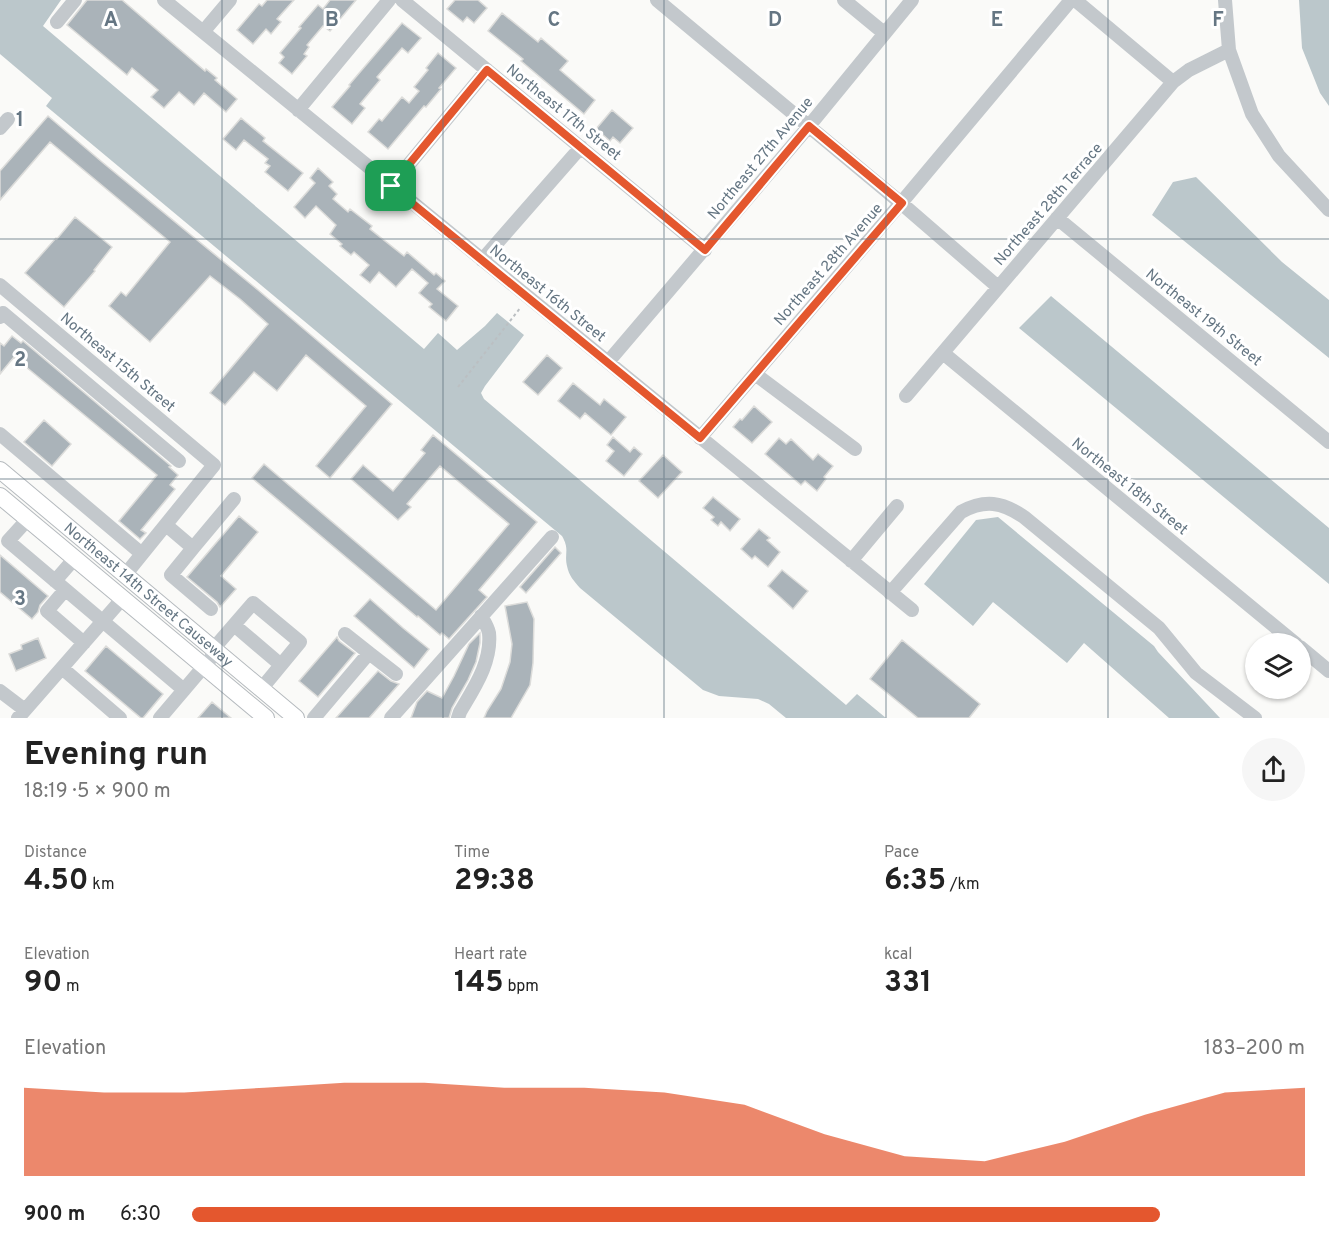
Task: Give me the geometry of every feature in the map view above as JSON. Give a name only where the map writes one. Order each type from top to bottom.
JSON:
[{"type":"main road","name":"Northeast 14th Street Causeway","points":[[0,470],[296,718]]},
{"type":"main road","name":"Northeast 14th Street Causeway","points":[[1,498],[266,718]]},
{"type":"main road","points":[[79,562],[110,577],[118,578],[125,575]]},
{"type":"street","points":[[57,22],[75,0]]},
{"type":"street","name":"Northeast 16th Street","points":[[164,0],[912,610]]},
{"type":"street","points":[[203,32],[230,0]]},
{"type":"street","points":[[298,110],[389,0]]},
{"type":"street","name":"Northeast 17th Street","points":[[402,0],[705,250]]},
{"type":"street","points":[[657,0],[902,203],[998,287]]},
{"type":"street","points":[[844,0],[884,33]]},
{"type":"street","name":"Northeast 27th Avenue","points":[[608,362],[705,250],[912,0]]},
{"type":"street","points":[[1073,0],[1173,82]]},
{"type":"street","name":"Northeast 28th Avenue","points":[[700,438],[1073,0]]},
{"type":"street","points":[[1225,0],[1229,50],[1252,114],[1279,156],[1329,210]]},
{"type":"street","name":"Northeast 28th Terrace","points":[[906,396],[1173,82],[1189,70],[1229,50]]},
{"type":"street","points":[[391,186],[487,70]]},
{"type":"street","points":[[482,260],[581,147]]},
{"type":"street","name":"Northeast 19th Street","points":[[1057,218],[1329,442]]},
{"type":"street","name":"Northeast 15th Street","points":[[0,285],[214,465],[166,525]]},
{"type":"street","points":[[0,316],[3,313],[179,461]]},
{"type":"street","name":"Northeast 18th Street","points":[[943,353],[1283,633]]},
{"type":"street","points":[[755,374],[855,449]]},
{"type":"street","points":[[0,434],[142,554]]},
{"type":"street","points":[[211,609],[171,575],[234,499]]},
{"type":"street","points":[[890,593],[961,512],[969,507],[1001,504],[1024,517],[1159,628],[1196,673],[1255,718]]},
{"type":"street","points":[[851,561],[897,506]]},
{"type":"street","points":[[28,519],[8,541],[184,690]]},
{"type":"street","points":[[125,575],[166,525],[193,548]]},
{"type":"street","points":[[391,718],[552,537]]},
{"type":"street","points":[[79,562],[60,585],[47,612],[84,643]]},
{"type":"street","points":[[0,691],[21,714],[123,598]]},
{"type":"street","points":[[160,718],[253,603],[300,642],[262,688]]},
{"type":"street","points":[[458,718],[480,677],[488,653],[489,631],[481,616]]},
{"type":"street","points":[[234,625],[281,665]]},
{"type":"street","points":[[345,633],[396,674]]},
{"type":"street","points":[[314,718],[369,653]]},
{"type":"street","points":[[1311,656],[1329,671]]},
{"type":"street","points":[[62,668],[120,718]]},
{"type":"path","points":[[458,387],[529,298]]},
{"type":"shaded area","points":[[0,0],[61,0],[43,26],[424,349],[438,333],[457,350],[497,313],[524,335],[485,386],[481,393],[484,399],[846,705],[857,694],[886,718],[786,718],[769,704],[758,699],[719,696],[703,690],[580,588],[568,570],[566,545],[562,536],[46,106],[52,98],[0,54]]},
{"type":"shaded area","points":[[1299,0],[1329,0],[1329,106],[1320,93],[1302,48]]},
{"type":"shaded area","points":[[1196,177],[1282,262],[1329,300],[1329,358],[1152,215],[1173,182]]},
{"type":"shaded area","points":[[1051,296],[1329,528],[1329,584],[1019,328]]},
{"type":"shaded area","points":[[998,517],[1154,646],[1220,718],[1169,718],[1084,643],[1067,663],[993,602],[973,626],[924,584],[976,520]]},
{"type":"building","points":[[87,0],[122,0],[205,71],[206,69],[217,78],[215,80],[237,99],[226,112],[204,93],[194,105],[179,92],[164,108],[151,97],[158,90],[132,68],[127,75],[67,25]]},
{"type":"building","points":[[267,0],[294,0],[277,19],[281,22],[271,34],[266,29],[253,44],[237,30],[259,4],[262,6]]},
{"type":"building","points":[[330,0],[356,0],[330,31],[323,26],[307,45],[309,47],[304,54],[307,56],[292,74],[279,63],[284,57],[280,53],[318,5],[323,9]]},
{"type":"building","points":[[455,0],[478,0],[487,8],[474,23],[467,17],[463,22],[447,9]]},
{"type":"building","points":[[502,13],[538,42],[541,38],[568,61],[560,70],[595,100],[584,114],[488,31]]},
{"type":"building","points":[[402,23],[421,38],[408,53],[402,48],[377,77],[380,80],[360,104],[365,108],[352,124],[332,107]]},
{"type":"building","points":[[438,53],[456,68],[426,107],[424,106],[388,149],[368,132],[379,119],[382,121],[402,97],[409,103],[419,91],[414,87]]},
{"type":"building","points":[[612,110],[633,128],[620,143],[613,137],[610,141],[596,129]]},
{"type":"building","points":[[48,116],[392,404],[330,478],[316,466],[366,406],[306,355],[277,391],[254,372],[225,405],[210,393],[268,324],[240,299],[210,276],[150,342],[109,306],[121,292],[126,296],[170,242],[50,142],[0,200],[0,171]]},
{"type":"building","points":[[241,118],[265,138],[263,141],[303,173],[288,191],[265,172],[270,166],[265,163],[268,159],[244,140],[236,150],[223,139]]},
{"type":"building","points":[[318,168],[333,182],[329,186],[337,194],[333,199],[348,212],[350,209],[372,226],[370,229],[404,256],[407,252],[434,275],[436,273],[445,281],[437,289],[458,306],[446,321],[429,307],[432,304],[419,293],[428,283],[412,269],[396,287],[379,272],[370,283],[360,275],[369,265],[354,252],[351,255],[330,234],[336,225],[316,206],[305,218],[294,207],[315,183],[310,178]]},
{"type":"building","points":[[75,217],[112,247],[64,307],[25,273]]},
{"type":"building","points":[[12,336],[21,343],[23,341],[171,466],[169,467],[178,475],[170,485],[175,489],[141,530],[146,533],[140,539],[119,521],[157,475],[14,357],[0,374],[0,343],[4,346]]},
{"type":"building","points":[[547,355],[562,368],[538,395],[523,382]]},
{"type":"building","points":[[573,383],[600,405],[604,399],[626,417],[611,435],[585,413],[580,419],[558,401]]},
{"type":"building","points":[[754,406],[772,422],[752,443],[733,427]]},
{"type":"building","points":[[44,420],[71,444],[52,466],[24,442]]},
{"type":"building","points":[[433,435],[537,522],[479,590],[487,597],[449,639],[442,633],[440,635],[417,617],[252,478],[264,464],[436,610],[509,524],[440,466],[407,504],[411,507],[398,520],[351,479],[363,465],[393,491],[425,453],[421,450]]},
{"type":"building","points":[[613,437],[630,452],[634,447],[642,454],[624,476],[606,461],[614,451],[607,445]]},
{"type":"building","points":[[779,438],[786,444],[791,439],[813,460],[818,454],[833,466],[817,491],[805,481],[801,485],[765,454]]},
{"type":"building","points":[[663,455],[682,472],[658,498],[639,481]]},
{"type":"building","points":[[713,497],[740,519],[730,531],[721,522],[718,526],[711,520],[714,517],[703,508]]},
{"type":"building","points":[[239,516],[258,532],[221,576],[236,589],[220,607],[187,577]]},
{"type":"building","points":[[759,529],[770,538],[767,540],[780,552],[768,567],[755,556],[752,559],[741,549]]},
{"type":"building","points":[[555,547],[561,553],[526,593],[520,587]]},
{"type":"building","points":[[0,555],[48,596],[32,619],[0,592]]},
{"type":"building","points":[[782,570],[808,591],[793,609],[768,586]]},
{"type":"building","points":[[370,599],[429,649],[414,668],[354,616]]},
{"type":"building","points":[[527,602],[534,619],[530,685],[511,718],[484,718],[501,689],[510,662],[512,644],[505,606]]},
{"type":"building","points":[[480,633],[476,662],[449,718],[411,718],[417,702],[427,691],[442,698],[469,644]]},
{"type":"building","points":[[337,637],[355,653],[318,697],[299,681]]},
{"type":"building","points":[[38,638],[46,658],[16,671],[9,654],[22,649],[21,645]]},
{"type":"building","points":[[902,640],[980,704],[969,718],[918,718],[870,679]]},
{"type":"building","points":[[106,646],[163,694],[143,718],[85,671]]},
{"type":"building","points":[[378,671],[399,684],[369,718],[336,718]]},
{"type":"building","points":[[212,702],[231,718],[198,718]]},
{"type":"route","points":[[487,70],[705,250],[809,126],[902,203],[700,438],[391,186],[487,70]]}]
